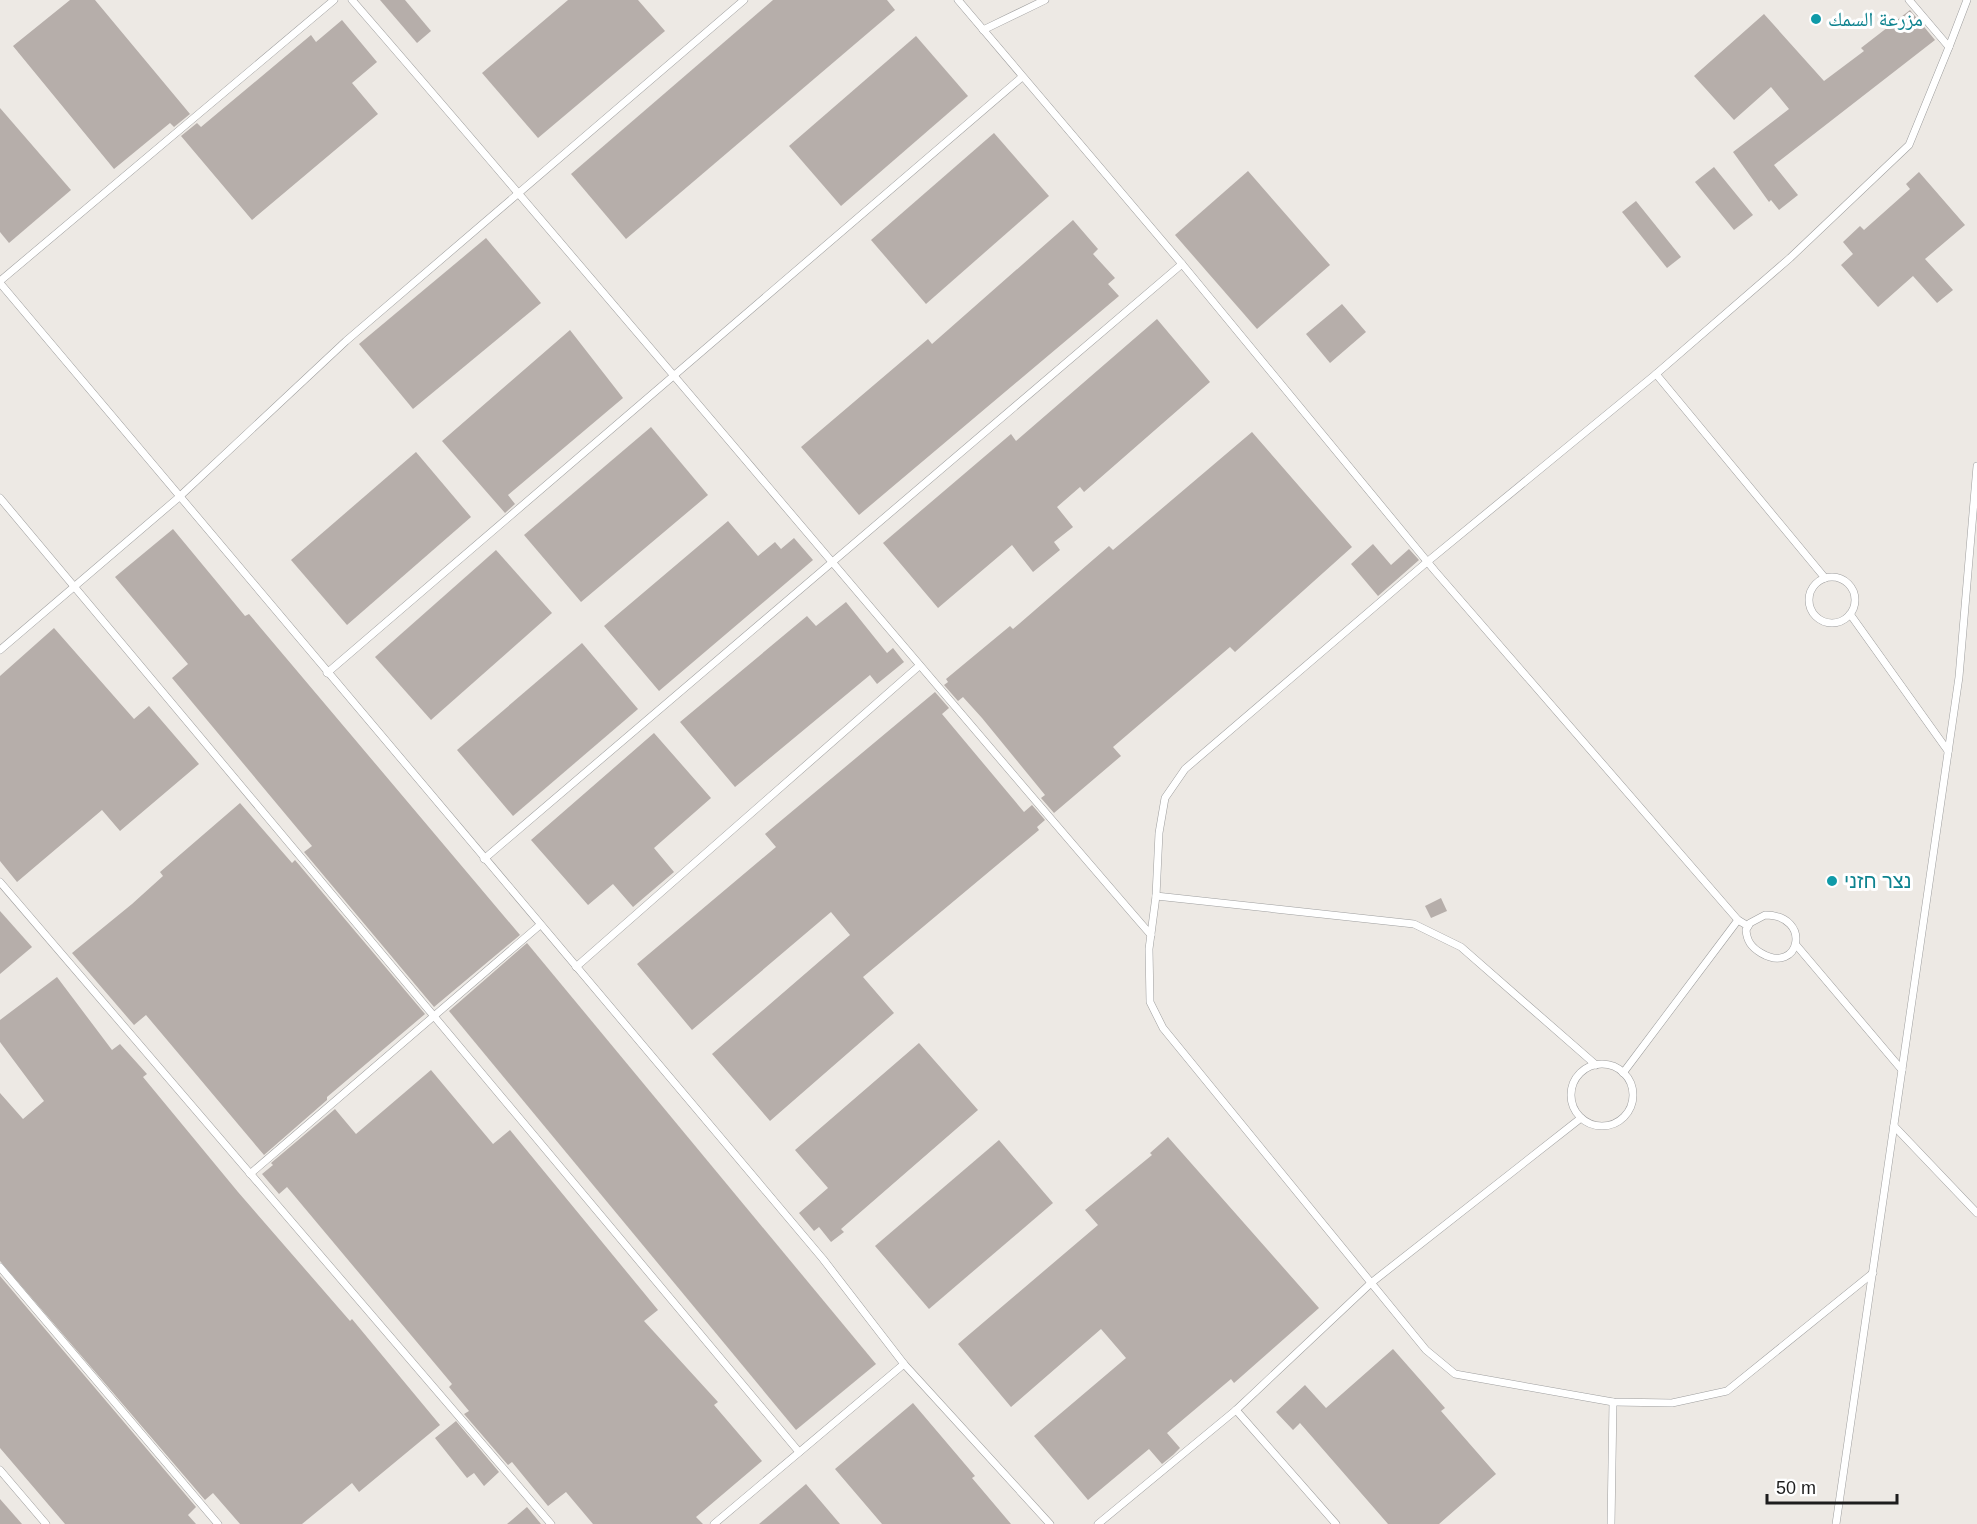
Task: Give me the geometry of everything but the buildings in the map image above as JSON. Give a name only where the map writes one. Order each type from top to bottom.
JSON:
[{"type":"lane","points":[[334,0],[0,282],[178,498],[823,1259],[904,1364],[1050,1524]]},
{"type":"lane","points":[[352,0],[1151,935]]},
{"type":"lane","points":[[0,650],[178,498],[346,341],[744,0]]},
{"type":"lane","points":[[958,0],[1182,264],[1427,562],[1738,920],[1748,926]]},
{"type":"lane","points":[[983,30],[1045,0]]},
{"type":"lane","points":[[1910,0],[1949,47]]},
{"type":"lane","points":[[1873,1273],[1727,1391],[1672,1403],[1613,1402],[1455,1374],[1426,1350],[1163,1028],[1150,1002],[1151,935],[1156,896],[1159,833],[1165,798],[1185,769],[1427,562],[1656,374],[1790,258],[1909,146],[1967,0]]},
{"type":"lane","points":[[327,673],[1022,77]]},
{"type":"lane","points":[[484,859],[1182,264]]},
{"type":"lane","points":[[1656,374],[1825,578]]},
{"type":"lane","points":[[1836,1524],[1959,677],[1977,466]]},
{"type":"lane","points":[[0,498],[799,1452]]},
{"type":"lane","points":[[1838,577],[1847,582],[1856,600],[1850,614],[1837,622],[1827,622],[1818,617],[1811,609],[1809,599],[1818,581],[1838,577]]},
{"type":"lane","points":[[1850,614],[1948,751]]},
{"type":"lane","points":[[576,967],[919,666]]},
{"type":"lane","points":[[0,882],[551,1524]]},
{"type":"lane","points":[[1156,896],[1414,924],[1461,947],[1596,1065]]},
{"type":"lane","points":[[1775,915],[1792,926],[1797,935],[1797,946],[1792,953],[1775,958],[1763,954],[1749,942],[1746,930],[1748,926],[1758,918],[1775,915]]},
{"type":"lane","points":[[1623,1073],[1738,920]]},
{"type":"lane","points":[[250,1174],[540,925]]},
{"type":"lane","points":[[1797,946],[1902,1070]]},
{"type":"lane","points":[[1607,1064],[1623,1073],[1633,1090],[1632,1103],[1626,1115],[1616,1123],[1604,1126],[1591,1124],[1581,1118],[1573,1106],[1571,1093],[1574,1080],[1583,1070],[1596,1065],[1607,1064]]},
{"type":"lane","points":[[1098,1524],[1236,1410],[1371,1283],[1581,1118]]},
{"type":"lane","points":[[1894,1126],[1977,1213]]},
{"type":"lane","points":[[0,1267],[218,1524]]},
{"type":"lane","points":[[714,1524],[904,1364]]},
{"type":"lane","points":[[1611,1524],[1613,1402]]},
{"type":"lane","points":[[1236,1410],[1336,1524]]},
{"type":"lane","points":[[0,1470],[46,1524]]},
{"type":"place","name":"مزرعة السمك","points":[[1816,19]]},
{"type":"place","name":"נצר חזני","points":[[1832,881]]}]
